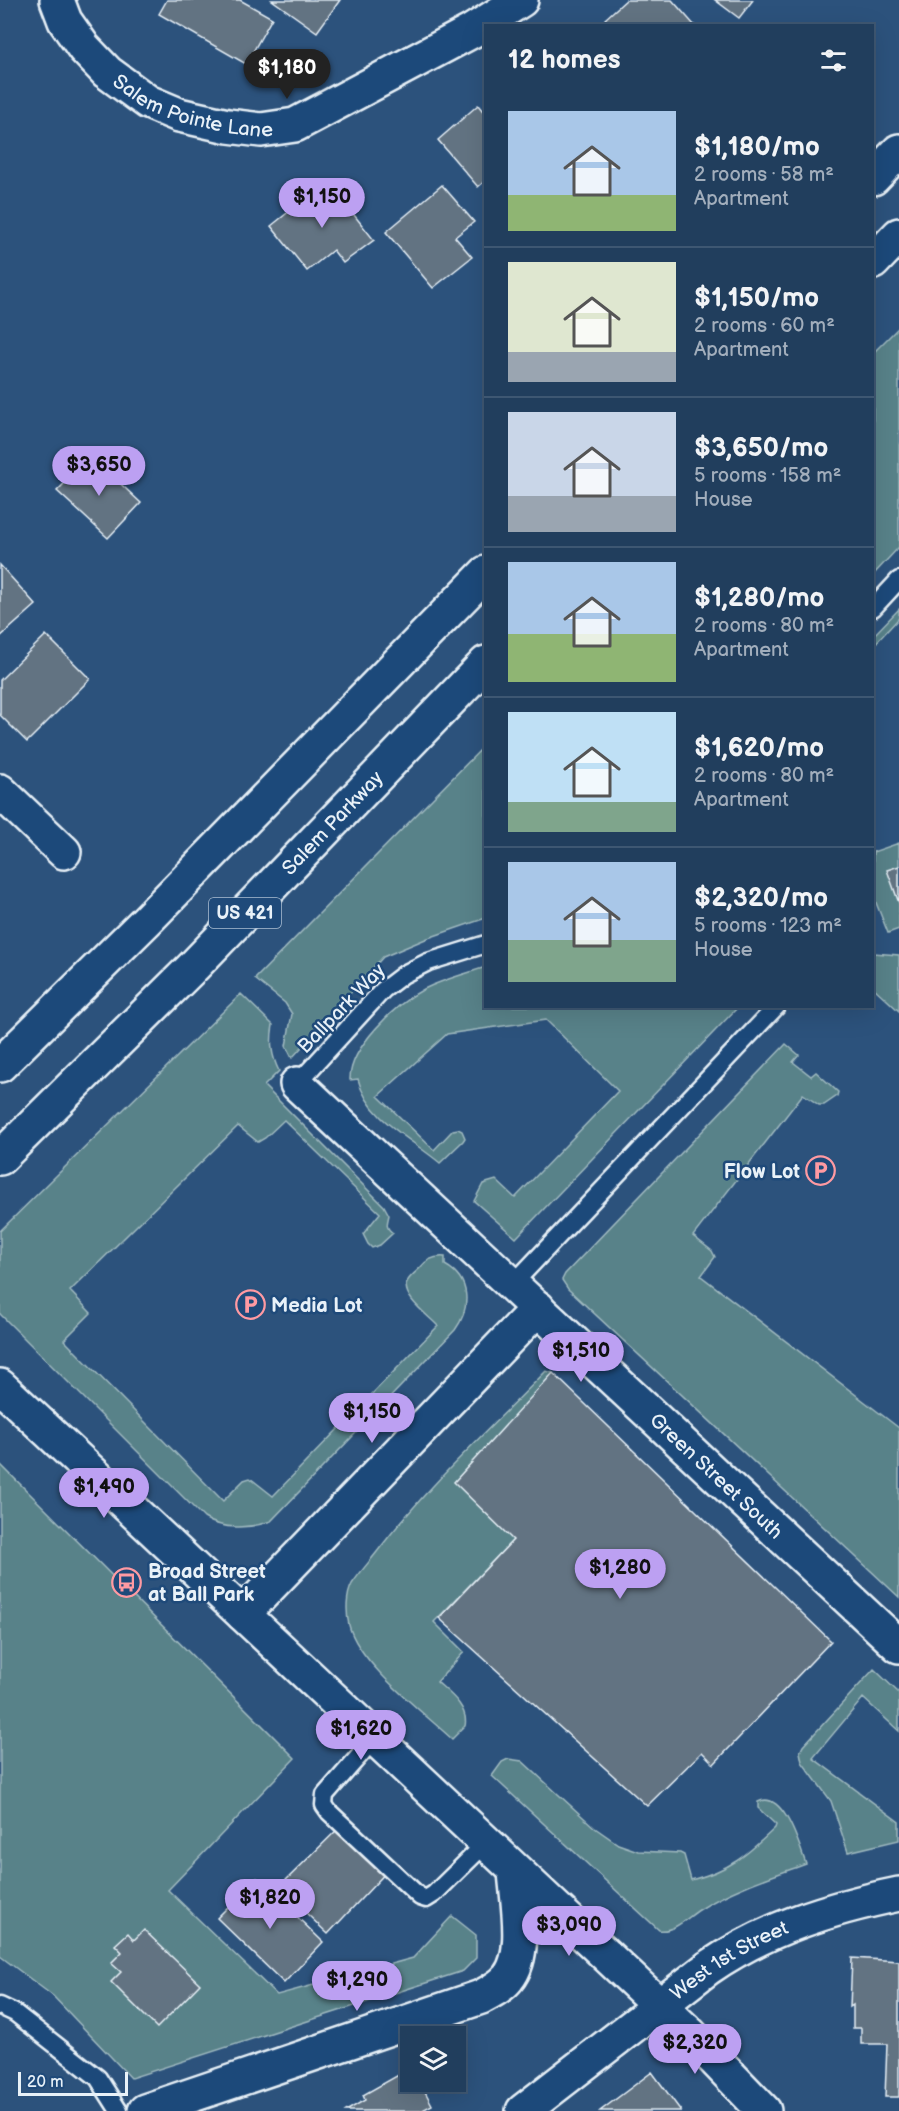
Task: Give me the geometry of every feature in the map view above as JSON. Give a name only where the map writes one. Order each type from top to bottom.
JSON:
[{"type":"main road","name":"Salem Pointe Lane","points":[[57,0],[65,21],[84,48],[107,72],[148,102],[179,115],[228,126],[261,130],[295,125],[472,31],[521,0]]},
{"type":"main road","points":[[874,177],[899,151]]},
{"type":"main road","points":[[874,261],[899,235]]},
{"type":"main road","points":[[874,276],[899,267]]},
{"type":"main road","points":[[0,1065],[147,920],[484,575]]},
{"type":"main road","name":"Salem Parkway","points":[[0,1158],[194,966],[484,665]]},
{"type":"main road","points":[[0,791],[64,852]]},
{"type":"main road","name":"Green Street South","points":[[297,1084],[899,1646]]},
{"type":"main road","points":[[243,1614],[538,1308]]},
{"type":"main road","points":[[0,1386],[689,2033],[764,2111]]},
{"type":"main road","points":[[146,2111],[481,1997],[496,1989],[507,1979],[518,1957],[515,1871]]},
{"type":"main road","name":"West 1st Street","points":[[524,2111],[714,1964],[764,1935],[791,1923],[832,1910],[899,1894]]},
{"type":"lane","points":[[874,607],[899,580]]},
{"type":"lane","name":"Ballpark Way","points":[[297,1084],[384,990],[404,974],[428,962],[484,945]]},
{"type":"lane","points":[[512,1285],[775,1008]]},
{"type":"lane","points":[[374,1738],[325,1795],[324,1804],[329,1812],[399,1878],[420,1897],[426,1899],[439,1890],[486,1843]]},
{"type":"lane","points":[[0,2006],[15,2013],[98,2078],[119,2111]]},
{"type":"green space","points":[[899,327],[899,547],[874,574],[874,352]]},
{"type":"green space","points":[[899,609],[899,618],[874,645],[874,635]]},
{"type":"green space","points":[[484,746],[484,919],[428,938],[383,957],[292,1058],[286,1046],[292,1014],[285,1003],[255,979]]},
{"type":"green space","points":[[899,843],[899,929],[888,933],[874,898],[874,852]]},
{"type":"green space","points":[[874,953],[899,955],[899,1011],[874,988]]},
{"type":"green space","points":[[484,968],[484,1008],[737,1008],[516,1238],[474,1201],[483,1184],[496,1180],[515,1198],[618,1091],[546,1020],[447,1034],[378,1096],[434,1150],[453,1130],[462,1131],[465,1138],[463,1141],[440,1163],[380,1117],[363,1093],[358,1079],[350,1080],[357,1054],[376,1028],[413,996],[447,979]]},
{"type":"green space","points":[[241,994],[273,1025],[272,1048],[279,1071],[264,1086],[384,1206],[389,1215],[388,1227],[393,1233],[380,1245],[372,1248],[368,1244],[363,1234],[380,1213],[284,1120],[258,1142],[238,1126],[70,1291],[91,1313],[64,1340],[223,1501],[244,1480],[250,1478],[273,1496],[438,1326],[412,1300],[406,1288],[410,1278],[425,1263],[434,1258],[445,1257],[445,1265],[454,1271],[464,1286],[466,1303],[464,1313],[455,1330],[271,1521],[254,1526],[237,1527],[220,1525],[204,1518],[0,1314],[0,1231]]},
{"type":"green space","points":[[786,1044],[799,1055],[793,1062],[811,1076],[816,1072],[838,1092],[837,1096],[824,1105],[819,1105],[803,1094],[693,1236],[712,1251],[715,1257],[701,1276],[899,1428],[899,1597],[568,1289],[562,1280],[565,1274]]},
{"type":"green space","points":[[546,1371],[553,1373],[513,1540],[434,1622],[464,1652],[437,1682],[457,1701],[464,1713],[465,1726],[452,1739],[393,1686],[365,1655],[349,1625],[347,1610],[349,1593],[358,1575],[399,1524],[460,1457]]},
{"type":"green space","points":[[0,1464],[295,1758],[168,1890],[277,1995],[413,1958],[452,1916],[476,1935],[476,1958],[463,1971],[131,2078],[53,1996],[0,1956]]},
{"type":"green space","points":[[874,1669],[899,1693],[899,1731],[863,1698],[813,1758],[899,1822],[899,1840],[848,1852],[831,1801],[802,1762],[800,1752]]},
{"type":"green space","points":[[508,1759],[522,1761],[595,1828],[618,1844],[638,1851],[684,1855],[691,1880],[716,1872],[737,1861],[775,1828],[776,1825],[758,1808],[758,1802],[767,1800],[776,1804],[790,1822],[806,1864],[738,1890],[699,1910],[675,1927],[659,1930],[492,1776],[502,1762]]},
{"type":"building","points":[[167,0],[240,0],[272,18],[246,64],[159,14]]},
{"type":"building","points":[[272,0],[340,0],[317,32]]},
{"type":"building","points":[[626,0],[672,0],[693,24],[609,24],[605,19]]},
{"type":"building","points":[[715,0],[753,0],[739,18]]},
{"type":"building","points":[[478,105],[484,112],[484,182],[478,187],[438,140]]},
{"type":"building","points":[[327,181],[374,240],[343,263],[333,250],[307,271],[271,226]]},
{"type":"building","points":[[442,185],[474,222],[455,237],[472,257],[433,288],[386,232]]},
{"type":"building","points":[[91,456],[141,503],[108,538],[57,491]]},
{"type":"building","points":[[0,565],[36,605],[0,637]]},
{"type":"building","points":[[46,635],[90,679],[27,742],[0,715],[0,680]]},
{"type":"building","points":[[899,866],[899,903],[887,870]]},
{"type":"building","points":[[553,1373],[831,1641],[714,1764],[702,1752],[647,1806],[439,1618],[513,1540],[454,1482]]},
{"type":"building","points":[[346,1821],[393,1865],[328,1934],[279,1887]]},
{"type":"building","points":[[257,1878],[323,1942],[284,1983],[217,1918]]},
{"type":"building","points":[[144,1930],[200,1984],[157,2028],[111,1982],[121,1972],[111,1963],[122,1952],[115,1945],[128,1933],[134,1940]]},
{"type":"building","points":[[852,1958],[899,1961],[899,2097],[885,2097],[887,2044],[861,2044],[861,2028],[853,2028],[853,2005],[850,2007]]},
{"type":"building","points":[[652,2072],[681,2111],[600,2111]]},
{"type":"building","points":[[400,2074],[400,2092],[425,2092],[432,2105],[421,2111],[346,2111],[365,2100],[363,2095]]},
{"type":"place","name":"Flow Lot","points":[[821,1171]]},
{"type":"place","name":"Media Lot","points":[[250,1305]]},
{"type":"place","name":"Broad Street at Ball Park","points":[[127,1583]]}]
